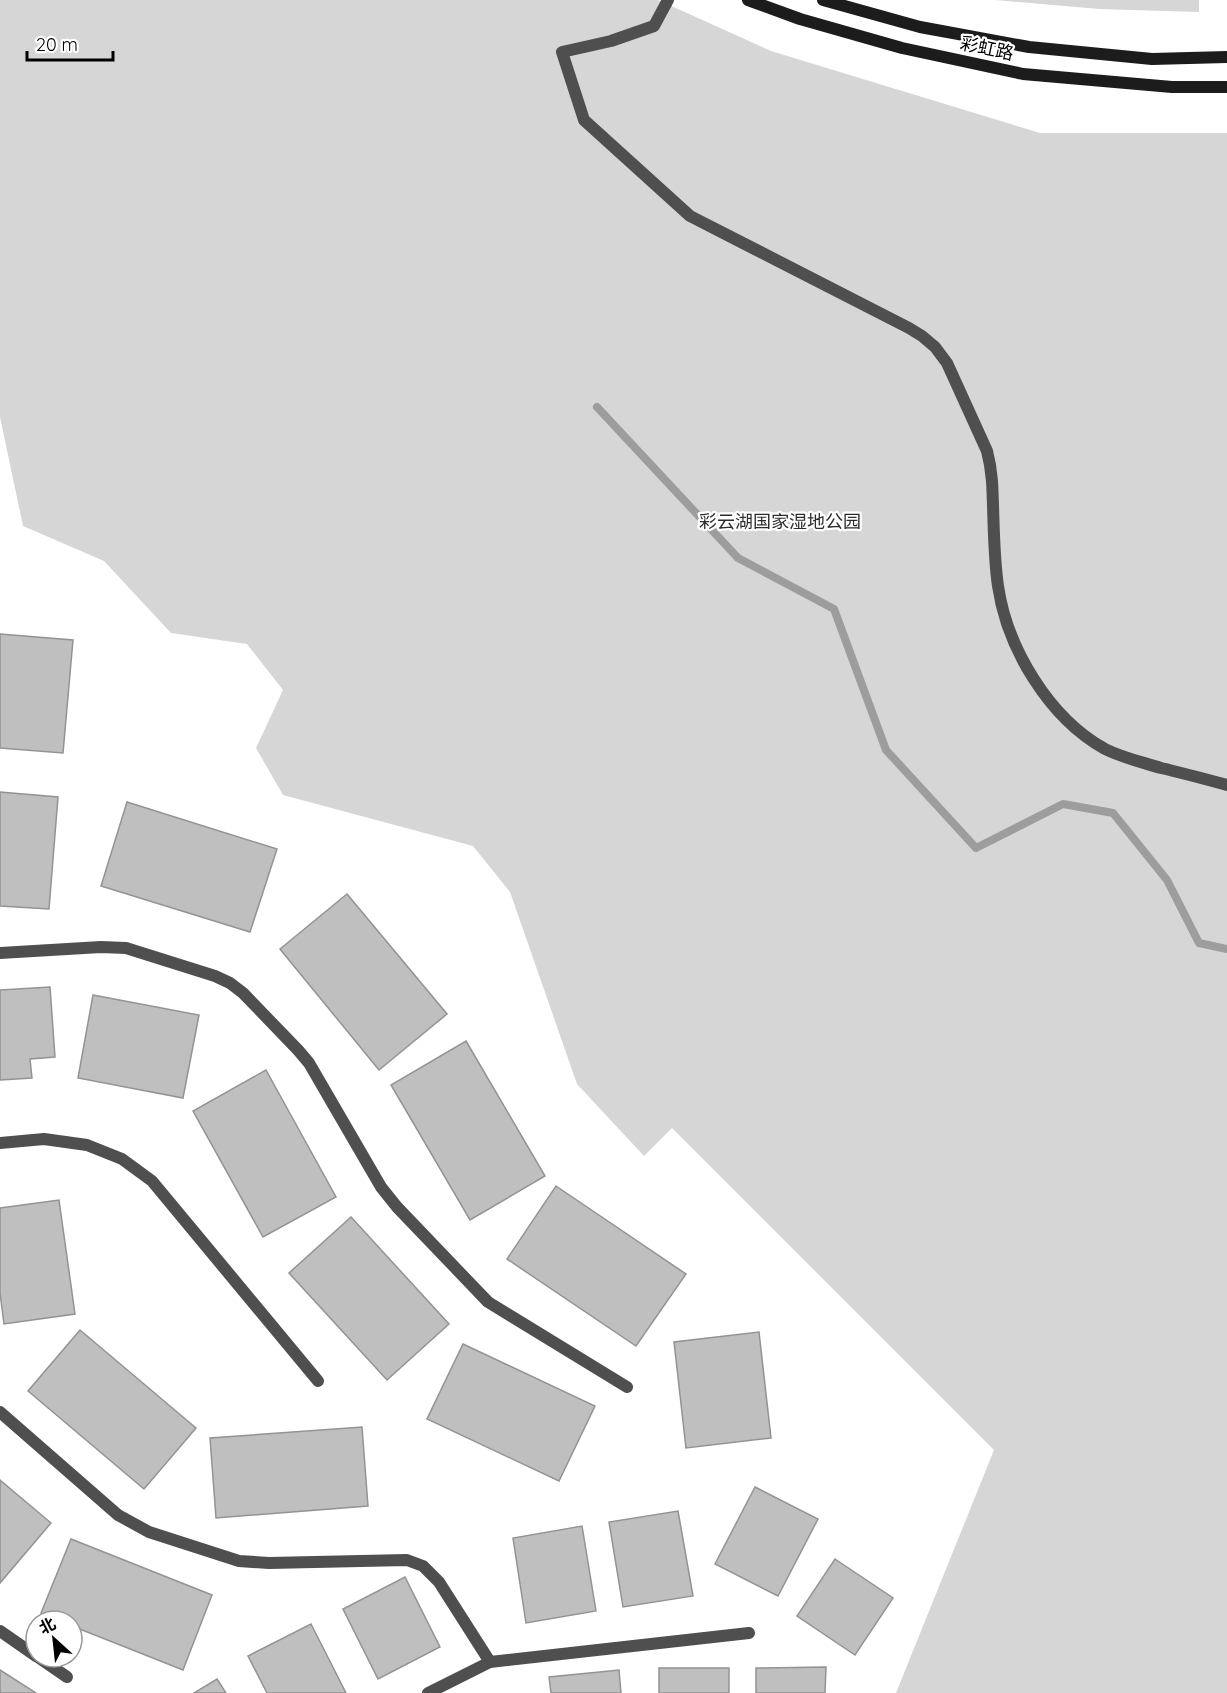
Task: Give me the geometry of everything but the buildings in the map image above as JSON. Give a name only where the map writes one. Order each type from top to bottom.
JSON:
[{"type":"main road","name":"彩虹路","points":[[748,0],[800,19],[902,48],[1023,74],[1172,87],[1227,87]]},
{"type":"main road","name":"彩虹路","points":[[823,0],[920,27],[1029,47],[1152,59],[1227,57]]},
{"type":"lane","points":[[668,0],[654,26],[610,41],[562,52],[584,120],[690,216],[909,328],[935,347],[947,363],[987,451],[992,481],[998,586],[1004,614],[1024,662],[1037,684],[1067,720],[1104,748],[1127,758],[1227,785]]},
{"type":"lane","points":[[0,953],[101,947],[126,948],[215,976],[230,983],[243,993],[309,1064],[381,1187],[397,1207],[488,1302],[627,1387]]},
{"type":"lane","points":[[0,1143],[44,1139],[87,1145],[122,1159],[152,1181],[318,1381]]},
{"type":"lane","points":[[0,1412],[118,1515],[149,1532],[239,1561],[269,1563],[407,1560],[423,1566],[439,1582],[490,1662]]},
{"type":"lane","points":[[0,1631],[24,1647]]},
{"type":"lane","points":[[428,1693],[490,1662],[749,1633]]},
{"type":"lane","points":[[56,1669],[67,1677]]},
{"type":"green space","name":"彩云湖国家湿地公园","points":[[0,0],[658,0],[771,51],[1040,133],[1227,133],[1227,1693],[896,1693],[994,1450],[672,1128],[644,1156],[577,1084],[510,892],[473,846],[283,795],[256,748],[283,690],[247,644],[171,633],[104,561],[23,526],[0,417]]},
{"type":"green space","points":[[995,0],[1199,0],[1199,12],[1099,9]]},
{"type":"waterway","points":[[597,407],[738,558],[834,609],[886,750],[976,848],[1063,804],[1113,813],[1167,880],[1199,943],[1227,949]]}]
